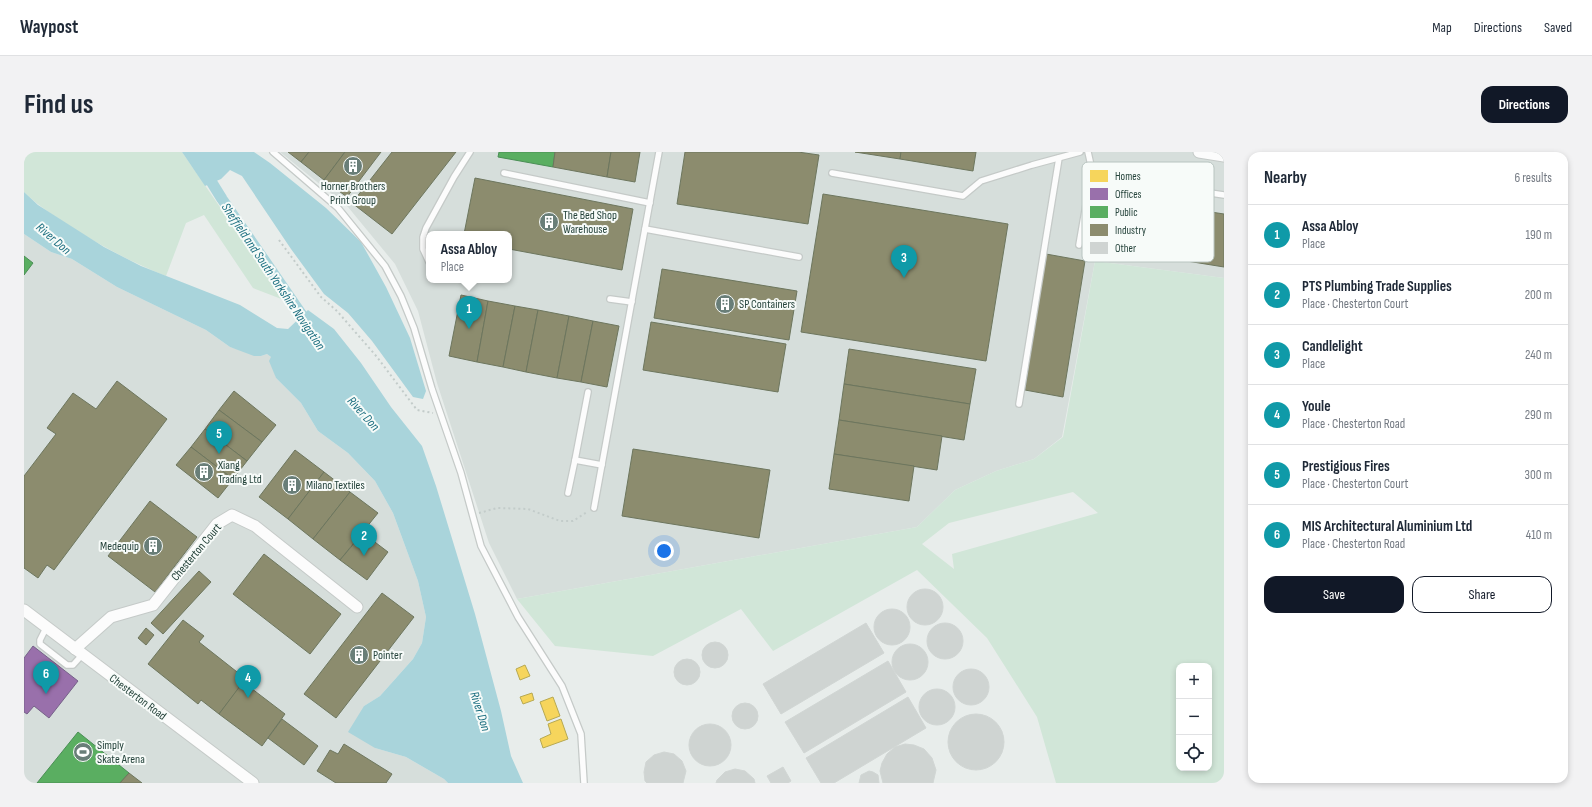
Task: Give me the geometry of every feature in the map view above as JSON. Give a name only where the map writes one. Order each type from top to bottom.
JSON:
[{"type":"street","points":[[1199,152],[1224,156]]},
{"type":"street","name":"Chesterton Court","points":[[78,652],[111,617],[153,605],[216,524],[232,515],[255,526],[357,607]]},
{"type":"street","name":"Chesterton Road","points":[[24,610],[253,783]]},
{"type":"lane","points":[[273,152],[338,208],[385,266],[402,296],[414,328],[440,414],[460,472],[481,546],[518,617],[562,686],[581,734],[584,783]]},
{"type":"lane","points":[[426,256],[423,249],[422,237],[454,177],[470,152]]},
{"type":"lane","points":[[594,508],[659,152]]},
{"type":"lane","points":[[832,173],[963,196],[981,181],[1080,152]]},
{"type":"lane","points":[[1088,152],[1090,162]]},
{"type":"lane","points":[[1019,404],[1059,158]]},
{"type":"lane","points":[[504,173],[650,203]]},
{"type":"lane","points":[[1214,193],[1224,195]]},
{"type":"lane","points":[[1079,245],[1082,228]]},
{"type":"lane","points":[[645,230],[799,257]]},
{"type":"lane","points":[[610,299],[632,302]]},
{"type":"lane","points":[[568,493],[588,392]]},
{"type":"lane","points":[[575,460],[602,465]]},
{"type":"lane","points":[[46,628],[40,640],[40,644],[67,665],[73,665],[78,652]]},
{"type":"path","points":[[280,240],[321,297],[337,311],[377,357],[417,410],[440,414]]},
{"type":"path","points":[[472,515],[498,508],[528,509],[560,521],[573,521],[594,508]]},
{"type":"shaded area","points":[[280,152],[1224,152],[1224,278],[1103,262],[1214,262],[1214,162],[1082,162],[1082,262],[1095,262],[1062,437],[1034,459],[996,471],[955,490],[917,527],[517,599],[489,543],[437,383],[418,311],[395,264],[348,207]]},
{"type":"shaded area","points":[[24,234],[51,252],[72,259],[117,287],[206,330],[230,347],[261,356],[267,354],[271,357],[276,378],[301,403],[318,431],[348,453],[375,481],[393,513],[418,581],[426,617],[422,643],[413,659],[380,696],[364,706],[375,748],[406,757],[444,779],[448,783],[24,783]]},
{"type":"green space","points":[[24,152],[182,152],[284,300],[253,288],[204,215],[186,223],[166,276],[130,260],[96,242],[47,211],[24,192]]},
{"type":"green space","points":[[1095,262],[1224,278],[1224,783],[1056,783],[1037,717],[987,638],[917,570],[773,651],[741,609],[653,656],[555,646],[517,599],[917,527],[955,490],[996,471],[1034,459],[1063,437]],"holes":[[[1073,492],[1098,513],[952,554],[954,569],[922,544],[949,523]]]},
{"type":"water","points":[[182,152],[254,152],[326,208],[361,242],[386,287],[410,338],[426,391],[423,399],[413,397],[372,341],[348,313],[324,294],[291,249],[242,176],[230,170],[221,179],[205,186]]},
{"type":"water","name":"River Don","points":[[24,192],[38,205],[104,247],[141,266],[240,305],[277,328],[288,329],[308,310],[334,329],[361,363],[391,407],[422,446],[436,486],[475,614],[501,711],[511,756],[523,783],[448,783],[444,779],[406,757],[375,748],[348,732],[364,706],[380,696],[413,659],[422,643],[426,617],[418,581],[393,513],[375,481],[348,453],[318,431],[301,403],[276,378],[269,361],[271,357],[267,354],[254,356],[230,347],[206,330],[117,287],[72,259],[51,252],[24,234]]},
{"type":"building: Homes","points":[[525,665],[530,676],[520,680],[516,669]]},
{"type":"building: Homes","points":[[532,693],[534,700],[523,704],[520,697]]},
{"type":"building: Homes","points":[[553,697],[560,716],[547,721],[540,702]]},
{"type":"building: Homes","points":[[561,719],[568,739],[543,748],[540,739],[551,734],[548,724]]},
{"type":"building: Offices","points":[[33,646],[78,681],[49,718],[34,706],[27,714],[24,712],[24,658]]},
{"type":"building: Public","points":[[499,152],[555,152],[553,167],[498,157]]},
{"type":"building: Public","points":[[24,256],[33,263],[24,275]]},
{"type":"building: Public","name":"Simply Skate Arena","points":[[78,732],[129,773],[120,783],[37,783]]},
{"type":"building: Industry","points":[[288,152],[309,152],[301,162]]},
{"type":"building: Industry","name":"Horner Brothers Print Group","points":[[309,152],[345,152],[324,180],[301,162]]},
{"type":"building: Industry","name":"Horner Brothers Print Group","points":[[345,152],[381,152],[347,197],[324,180]]},
{"type":"building: Industry","points":[[392,152],[456,152],[392,234],[352,203]]},
{"type":"building: Industry","points":[[555,152],[611,152],[607,177],[553,167]]},
{"type":"building: Industry","points":[[611,152],[640,152],[635,182],[607,177]]},
{"type":"building: Industry","points":[[685,152],[798,152],[819,155],[808,224],[677,204]]},
{"type":"building: Industry","points":[[855,152],[901,152],[900,159]]},
{"type":"building: Industry","points":[[901,152],[976,152],[973,171],[900,159]]},
{"type":"building: Industry","name":"The Bed Shop Warehouse","points":[[475,178],[633,209],[622,270],[512,250],[512,231],[465,231]]},
{"type":"building: Industry","points":[[823,194],[1008,224],[986,361],[801,332]]},
{"type":"building: Industry","points":[[1214,212],[1224,214],[1224,267],[1193,262],[1214,262]]},
{"type":"building: Industry","points":[[1046,254],[1082,260],[1082,262],[1085,262],[1063,397],[1025,390]]},
{"type":"building: Industry","name":"SP Containers","points":[[662,269],[797,291],[789,340],[654,318]]},
{"type":"building: Industry","points":[[461,295],[488,301],[477,362],[449,356]]},
{"type":"building: Industry","points":[[488,301],[515,306],[503,367],[477,362]]},
{"type":"building: Industry","points":[[515,306],[538,310],[526,372],[503,367]]},
{"type":"building: Industry","points":[[538,310],[569,316],[557,378],[526,372]]},
{"type":"building: Industry","points":[[569,316],[593,321],[581,382],[557,378]]},
{"type":"building: Industry","points":[[593,321],[619,326],[607,387],[581,382]]},
{"type":"building: Industry","points":[[651,322],[786,344],[778,392],[643,370]]},
{"type":"building: Industry","points":[[849,349],[976,369],[970,404],[844,384]]},
{"type":"building: Industry","points":[[117,381],[167,419],[54,570],[47,565],[38,578],[24,568],[24,476],[56,434],[47,428],[73,393],[96,409]]},
{"type":"building: Industry","points":[[844,384],[970,404],[964,440],[839,420]]},
{"type":"building: Industry","points":[[234,391],[276,425],[262,442],[219,410]]},
{"type":"building: Industry","points":[[219,410],[262,442],[247,461],[205,429]]},
{"type":"building: Industry","points":[[839,420],[942,436],[937,470],[834,454]]},
{"type":"building: Industry","points":[[205,429],[247,461],[233,479],[191,447]]},
{"type":"building: Industry","name":"Xiang Trading Ltd","points":[[191,447],[233,479],[218,498],[176,465]]},
{"type":"building: Industry","points":[[633,449],[770,470],[759,538],[622,516]]},
{"type":"building: Industry","name":"Milano Textiles","points":[[295,450],[324,472],[288,519],[259,497]]},
{"type":"building: Industry","points":[[834,454],[914,466],[909,501],[829,489]]},
{"type":"building: Industry","points":[[324,472],[350,492],[313,539],[288,519]]},
{"type":"building: Industry","points":[[350,492],[378,513],[340,560],[313,539]]},
{"type":"building: Industry","name":"Medequip","points":[[150,501],[197,537],[155,592],[108,556]]},
{"type":"building: Industry","points":[[363,533],[388,552],[367,580],[340,560]]},
{"type":"building: Industry","points":[[264,554],[341,614],[310,654],[233,594]]},
{"type":"building: Industry","points":[[199,571],[211,582],[163,634],[151,623]]},
{"type":"building: Industry","name":"Pointer","points":[[382,593],[414,617],[336,718],[304,694]]},
{"type":"building: Industry","points":[[183,620],[204,636],[199,642],[246,679],[219,714],[201,700],[198,704],[148,664]]},
{"type":"building: Industry","points":[[146,628],[154,635],[146,645],[138,638]]},
{"type":"building: Industry","points":[[243,682],[285,714],[262,746],[219,714]]},
{"type":"building: Industry","points":[[282,719],[318,746],[304,765],[268,738]]},
{"type":"building: Industry","points":[[344,744],[392,774],[386,783],[336,783],[317,771],[330,750],[338,754]]},
{"type":"building: Industry","points":[[129,773],[142,783],[120,783]]},
{"type":"building: Other","points":[[925,589],[935,592],[940,597],[943,607],[940,617],[935,622],[925,625],[915,622],[910,617],[907,607],[910,597],[915,592]]},
{"type":"building: Other","points":[[892,609],[902,612],[907,617],[910,627],[907,637],[902,642],[892,645],[882,642],[877,637],[874,627],[877,617],[882,612]]},
{"type":"building: Other","points":[[866,623],[884,653],[781,714],[763,684]]},
{"type":"building: Other","points":[[945,623],[955,626],[960,631],[963,641],[960,651],[955,656],[945,659],[935,656],[930,651],[927,641],[930,631],[935,626]]},
{"type":"building: Other","points":[[715,642],[724,646],[728,655],[724,664],[715,668],[706,664],[702,655],[706,646]]},
{"type":"building: Other","points":[[910,644],[920,647],[925,652],[928,662],[925,672],[920,677],[910,680],[900,677],[895,672],[892,662],[895,652],[900,647]]},
{"type":"building: Other","points":[[687,659],[696,663],[700,672],[696,681],[687,685],[678,681],[674,672],[678,663]]},
{"type":"building: Other","points":[[888,661],[906,692],[804,753],[785,722]]},
{"type":"building: Other","points":[[971,669],[981,672],[986,677],[989,687],[986,697],[981,702],[971,705],[961,702],[956,697],[953,687],[956,677],[961,672]]},
{"type":"building: Other","points":[[937,689],[947,692],[952,697],[955,707],[952,717],[947,722],[937,725],[927,722],[922,717],[919,707],[922,697],[927,692]]},
{"type":"building: Other","points":[[908,697],[926,728],[834,783],[821,783],[806,758]]},
{"type":"building: Other","points":[[745,703],[754,707],[758,716],[754,725],[745,729],[736,725],[732,716],[736,707]]},
{"type":"building: Other","points":[[976,714],[991,719],[999,727],[1004,742],[999,757],[991,765],[976,770],[961,765],[953,757],[948,742],[953,727],[961,719]]},
{"type":"building: Other","points":[[710,724],[725,730],[731,745],[725,760],[710,766],[695,760],[689,745],[695,730]]},
{"type":"building: Other","points":[[905,744],[914,745],[924,749],[932,758],[936,770],[933,783],[883,783],[880,771],[887,754],[895,747]]},
{"type":"building: Other","points":[[664,752],[674,754],[682,761],[686,771],[683,783],[647,783],[645,781],[644,772],[646,762],[654,755]]},
{"type":"building: Other","points":[[783,767],[791,781],[788,783],[771,783],[767,776]]},
{"type":"building: Other","points":[[735,769],[745,771],[754,779],[755,783],[716,783],[725,772]]},
{"type":"building: Other","points":[[869,771],[878,775],[879,783],[859,783],[861,775]]},
{"type":"waterway","name":"Sheffield and South Yorkshire Navigation","points":[[193,152],[222,199],[311,328]]},
{"type":"place","name":"Horner Brothers Print Group","points":[[353,166]]},
{"type":"place","name":"The Bed Shop Warehouse","points":[[549,222]]},
{"type":"place","name":"Candlelight","points":[[904,278]]},
{"type":"place","name":"SP Containers","points":[[725,304]]},
{"type":"place","name":"Assa Abloy","points":[[469,329]]},
{"type":"place","name":"Prestigious Fires","points":[[219,454]]},
{"type":"place","name":"Xiang Trading Ltd","points":[[204,472]]},
{"type":"place","name":"Milano Textiles","points":[[292,485]]},
{"type":"place","name":"Medequip","points":[[153,546]]},
{"type":"place","name":"PTS Plumbing Trade Supplies","points":[[364,556]]},
{"type":"place","name":"Pointer","points":[[359,655]]},
{"type":"place","name":"MIS Architectural Aluminium Ltd","points":[[46,694]]},
{"type":"place","name":"Youle","points":[[248,698]]},
{"type":"place","name":"Simply Skate Arena","points":[[83,752]]}]
